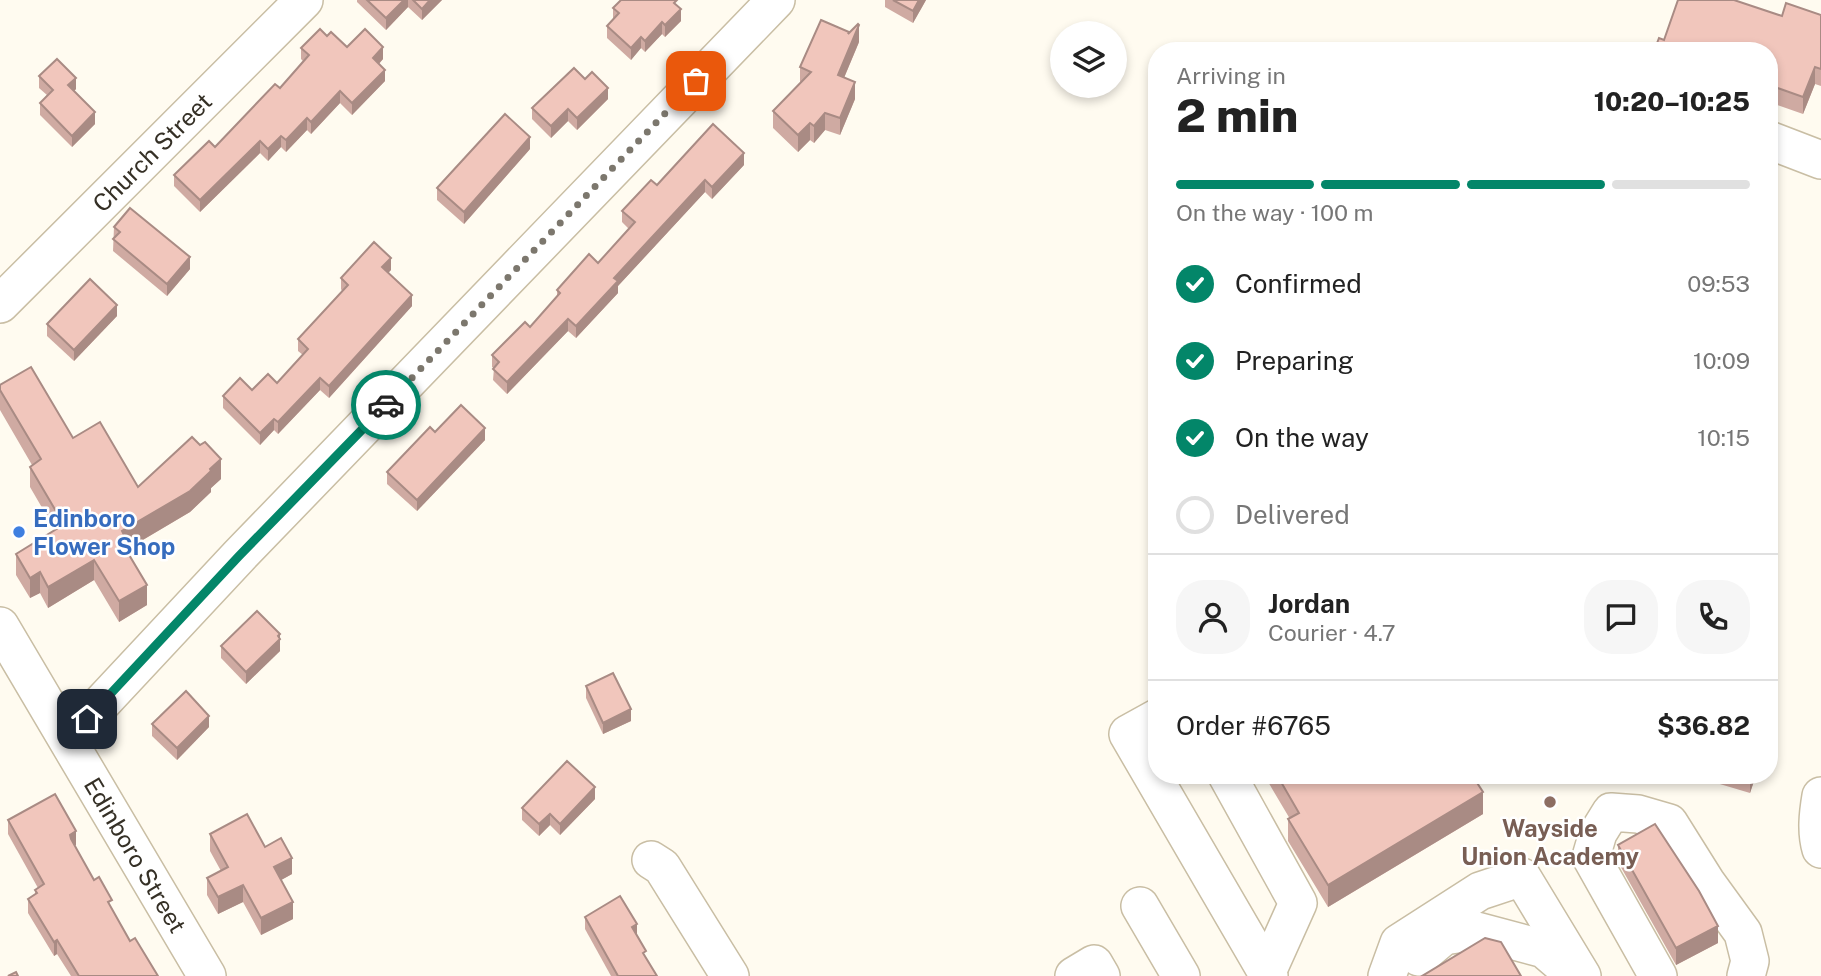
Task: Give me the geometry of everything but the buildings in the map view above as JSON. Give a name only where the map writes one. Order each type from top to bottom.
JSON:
[{"type":"street","name":"Church Street","points":[[0,304],[304,0]]},
{"type":"street","points":[[68,739],[239,556],[776,0]]},
{"type":"street","points":[[1778,143],[1821,160]]},
{"type":"street","name":"Edinboro Street","points":[[0,626],[208,976]]},
{"type":"street","points":[[1148,723],[1128,734],[1148,768]]},
{"type":"street","points":[[1157,784],[1268,974]]},
{"type":"street","points":[[1232,784],[1298,903],[1268,974]]},
{"type":"street","points":[[1821,796],[1818,839],[1821,849]]},
{"type":"street","points":[[1658,976],[1591,857],[1598,833],[1611,812],[1638,814],[1669,823],[1706,882],[1743,933],[1751,961],[1746,976]]},
{"type":"street","points":[[651,860],[662,867],[730,976]]},
{"type":"street","points":[[1387,976],[1399,943],[1480,891],[1521,877],[1582,976]]},
{"type":"street","points":[[1140,905],[1181,976]]},
{"type":"street","points":[[1412,976],[1410,965],[1444,936],[1477,931],[1544,949],[1576,976]]},
{"type":"way so far","points":[[386,405],[696,81]]},
{"type":"place","name":"Edinboro Flower Shop","points":[[19,532]]},
{"type":"place","name":"Wayside Union Academy","points":[[1550,802]]},
{"type":"route","points":[[87,719],[239,556],[386,405]]}]
